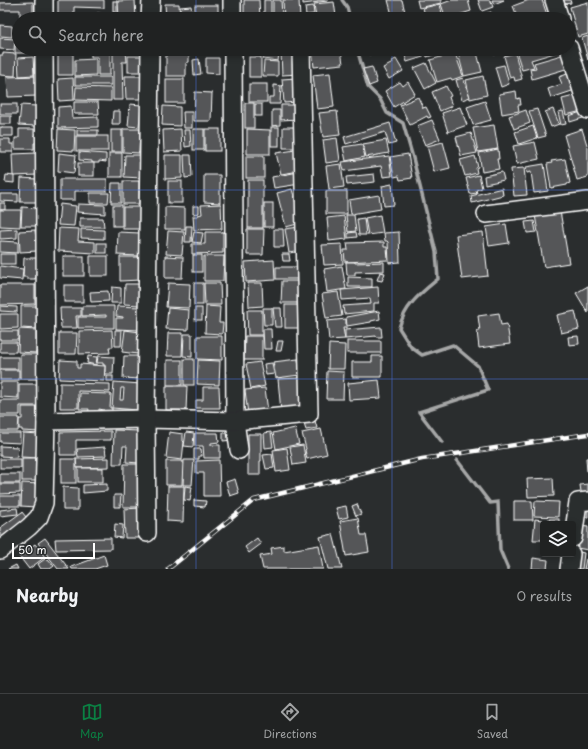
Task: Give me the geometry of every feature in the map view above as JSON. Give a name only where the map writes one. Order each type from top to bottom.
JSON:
[{"type":"street","points":[[44,0],[44,12]]},
{"type":"street","points":[[150,12],[151,0]]},
{"type":"street","points":[[232,0],[232,12]]},
{"type":"street","points":[[554,0],[558,12]]},
{"type":"street","points":[[0,550],[39,517],[44,503],[46,421],[44,56]]},
{"type":"street","points":[[147,533],[146,419],[150,56]]},
{"type":"street","points":[[233,56],[235,421],[239,450]]},
{"type":"street","points":[[46,421],[146,419],[235,421],[309,414],[301,56]]},
{"type":"street","points":[[571,56],[588,110]]},
{"type":"street","points":[[486,214],[588,201]]},
{"type":"street","points":[[575,521],[578,502],[588,501]]},
{"type":"street","points":[[569,569],[571,557]]},
{"type":"building","points":[[58,0],[104,0],[104,8],[74,7],[74,12],[58,12]]},
{"type":"building","points":[[135,0],[136,12],[119,12],[118,1]]},
{"type":"building","points":[[244,0],[259,0],[260,12],[244,12]]},
{"type":"building","points":[[264,0],[271,0],[271,12],[264,12]]},
{"type":"building","points":[[273,0],[281,0],[282,12],[273,12]]},
{"type":"building","points":[[283,0],[299,0],[300,12],[284,12]]},
{"type":"building","points":[[303,0],[327,0],[327,1],[303,4]]},
{"type":"building","points":[[388,0],[402,0],[405,12],[391,12]]},
{"type":"building","points":[[417,0],[441,0],[441,3],[419,8]]},
{"type":"building","points":[[452,0],[468,0],[471,11],[444,12],[441,4]]},
{"type":"building","points":[[478,0],[490,0],[493,7],[482,11]]},
{"type":"building","points":[[492,0],[504,0],[494,4]]},
{"type":"building","points":[[529,0],[542,0],[546,12],[515,12],[513,6]]},
{"type":"building","points":[[563,0],[570,0],[571,3],[564,4]]},
{"type":"building","points":[[113,1],[117,1],[117,12],[113,12]]},
{"type":"building","points":[[33,2],[33,12],[20,12],[20,10],[0,10],[0,3]]},
{"type":"building","points":[[334,2],[335,12],[315,12],[314,4]]},
{"type":"building","points":[[588,2],[588,34],[578,37],[576,30],[576,12],[571,12],[570,7]]},
{"type":"building","points":[[165,4],[179,4],[180,12],[166,12]]},
{"type":"building","points":[[440,4],[442,12],[424,12],[423,8]]},
{"type":"building","points":[[195,5],[218,5],[218,12],[195,12]]},
{"type":"building","points":[[191,6],[192,12],[180,12],[180,7]]},
{"type":"building","points":[[313,6],[314,12],[306,12],[305,7]]},
{"type":"building","points":[[0,25],[12,26],[12,37],[0,36]]},
{"type":"building","points":[[588,36],[588,60],[582,38]]},
{"type":"building","points":[[0,38],[12,39],[12,50],[0,49]]},
{"type":"building","points":[[3,53],[12,54],[12,56],[16,56],[15,76],[0,75],[0,55],[3,55]]},
{"type":"building","points":[[58,56],[73,56],[73,75],[58,75]]},
{"type":"building","points":[[110,56],[110,75],[98,75],[98,57],[91,57]]},
{"type":"building","points":[[113,56],[126,56],[127,62],[122,62],[123,100],[113,100]]},
{"type":"building","points":[[128,56],[142,56],[142,72],[128,72]]},
{"type":"building","points":[[166,56],[189,56],[189,62],[186,63],[186,76],[166,76]]},
{"type":"building","points":[[263,56],[279,56],[278,61],[263,59]]},
{"type":"building","points":[[281,56],[298,56],[299,74],[282,75]]},
{"type":"building","points":[[313,56],[342,56],[343,64],[314,67]]},
{"type":"building","points":[[405,56],[423,56],[423,57],[407,62]]},
{"type":"building","points":[[444,56],[456,56],[463,76],[452,80],[451,78],[437,82],[430,60]]},
{"type":"building","points":[[459,56],[478,56],[482,72],[464,76]]},
{"type":"building","points":[[504,56],[516,56],[522,79],[515,81],[514,77],[510,78]]},
{"type":"building","points":[[518,56],[544,56],[531,60],[534,67],[522,70]]},
{"type":"building","points":[[558,56],[566,56],[569,68],[532,79],[530,69],[536,68],[534,63]]},
{"type":"building","points":[[33,57],[34,75],[19,76],[18,58]]},
{"type":"building","points":[[249,57],[261,57],[261,77],[249,77]]},
{"type":"building","points":[[206,58],[219,58],[219,74],[206,73]]},
{"type":"building","points":[[96,59],[96,75],[75,76],[75,60]]},
{"type":"building","points":[[199,59],[201,74],[194,75],[193,60]]},
{"type":"building","points":[[396,59],[403,71],[389,79],[383,68],[393,63],[392,61]]},
{"type":"building","points":[[264,61],[278,62],[278,76],[263,76]]},
{"type":"building","points":[[426,63],[436,83],[425,89],[414,68]]},
{"type":"building","points":[[504,65],[509,84],[501,87],[495,67]]},
{"type":"building","points":[[372,67],[377,83],[369,86],[363,69]]},
{"type":"building","points":[[330,73],[334,107],[317,109],[313,75]]},
{"type":"building","points":[[570,73],[575,90],[551,98],[548,89],[562,84],[559,77]]},
{"type":"building","points":[[36,76],[37,96],[8,97],[7,77]]},
{"type":"building","points":[[125,76],[141,76],[142,99],[126,99]]},
{"type":"building","points":[[483,76],[487,95],[470,99],[466,80]]},
{"type":"building","points":[[75,77],[111,77],[111,85],[75,85]]},
{"type":"building","points":[[73,78],[74,100],[59,101],[58,79]]},
{"type":"building","points":[[296,78],[297,102],[284,103],[282,79]]},
{"type":"building","points":[[463,78],[470,97],[462,100],[456,80]]},
{"type":"building","points":[[166,79],[184,79],[184,103],[166,103]]},
{"type":"building","points":[[400,82],[403,86],[408,82],[415,94],[394,107],[385,91]]},
{"type":"building","points":[[249,84],[267,84],[267,102],[249,102]]},
{"type":"building","points":[[274,85],[281,86],[280,104],[269,104],[269,97],[274,97]]},
{"type":"building","points":[[446,86],[451,96],[449,97],[452,106],[440,111],[432,92]]},
{"type":"building","points":[[76,87],[111,88],[111,101],[75,100]]},
{"type":"building","points":[[516,91],[517,99],[520,98],[521,105],[518,105],[519,111],[502,114],[499,94]]},
{"type":"building","points":[[195,92],[212,93],[211,121],[194,121]]},
{"type":"building","points":[[578,95],[582,111],[566,115],[562,99]]},
{"type":"building","points":[[418,97],[423,108],[426,107],[431,117],[428,118],[427,116],[410,125],[400,105]]},
{"type":"building","points":[[485,101],[491,120],[473,125],[467,107]]},
{"type":"building","points":[[74,102],[98,102],[99,114],[74,114]]},
{"type":"building","points":[[245,103],[254,103],[254,128],[245,128]]},
{"type":"building","points":[[0,104],[17,104],[17,114],[0,114]]},
{"type":"building","points":[[130,104],[141,105],[139,127],[128,126]]},
{"type":"building","points":[[255,104],[262,104],[262,116],[255,116]]},
{"type":"building","points":[[21,105],[36,106],[35,126],[19,125]]},
{"type":"building","points":[[281,105],[297,105],[298,119],[281,120]]},
{"type":"building","points":[[71,106],[72,118],[98,117],[98,127],[58,128],[58,107]]},
{"type":"building","points":[[163,106],[180,107],[180,126],[162,125]]},
{"type":"building","points":[[460,107],[467,125],[448,132],[442,113]]},
{"type":"building","points":[[537,109],[546,136],[538,138],[529,111]]},
{"type":"building","points":[[553,109],[559,124],[551,127],[545,112]]},
{"type":"building","points":[[272,110],[280,110],[280,125],[272,126]]},
{"type":"building","points":[[526,110],[530,123],[514,129],[509,116]]},
{"type":"building","points":[[113,111],[120,111],[120,124],[112,124]]},
{"type":"building","points":[[337,111],[340,135],[323,137],[319,113]]},
{"type":"building","points":[[563,111],[566,124],[561,125],[558,112]]},
{"type":"building","points":[[584,111],[586,117],[570,122],[569,116]]},
{"type":"building","points":[[183,112],[192,112],[192,128],[184,128]]},
{"type":"building","points":[[0,116],[11,116],[11,124],[0,124]]},
{"type":"building","points":[[432,120],[440,139],[425,145],[417,126]]},
{"type":"building","points":[[390,123],[396,143],[389,145],[385,132],[346,144],[344,137]]},
{"type":"building","points":[[494,125],[498,149],[478,152],[473,128]]},
{"type":"building","points":[[533,126],[537,138],[519,144],[515,132]]},
{"type":"building","points":[[0,127],[13,128],[13,136],[0,136]]},
{"type":"building","points":[[271,127],[279,127],[279,146],[271,146]]},
{"type":"building","points":[[283,127],[298,127],[297,148],[283,148]]},
{"type":"building","points":[[19,129],[34,129],[34,136],[38,136],[38,143],[34,143],[34,149],[15,149],[15,138],[19,138]]},
{"type":"building","points":[[58,129],[75,130],[74,151],[57,150]]},
{"type":"building","points":[[123,129],[140,129],[139,153],[123,152]]},
{"type":"building","points":[[181,129],[182,151],[164,152],[163,130]]},
{"type":"building","points":[[193,129],[204,129],[204,150],[193,150]]},
{"type":"building","points":[[205,129],[220,129],[220,151],[205,151]]},
{"type":"building","points":[[247,129],[270,130],[270,154],[247,154]]},
{"type":"building","points":[[582,129],[588,148],[588,177],[577,180],[564,135]]},
{"type":"building","points":[[77,130],[98,130],[98,135],[77,135]]},
{"type":"building","points":[[111,130],[122,130],[122,152],[111,152]]},
{"type":"building","points":[[184,130],[190,130],[191,146],[185,147]]},
{"type":"building","points":[[471,133],[477,153],[461,156],[456,137]]},
{"type":"building","points":[[76,136],[108,136],[108,151],[76,151]]},
{"type":"building","points":[[337,138],[340,161],[326,163],[323,140]]},
{"type":"building","points":[[0,139],[10,139],[10,144],[13,144],[13,152],[0,152]]},
{"type":"building","points":[[386,140],[389,153],[366,157],[363,144]]},
{"type":"building","points":[[443,142],[450,168],[434,172],[427,146]]},
{"type":"building","points":[[535,142],[539,159],[517,164],[513,146]]},
{"type":"building","points":[[362,144],[365,157],[346,161],[343,147]]},
{"type":"building","points":[[498,149],[499,159],[497,159],[499,169],[482,172],[479,153]]},
{"type":"building","points":[[295,150],[300,171],[281,174],[276,153]]},
{"type":"building","points":[[79,152],[106,154],[106,162],[99,161],[99,163],[92,163],[92,161],[79,160]]},
{"type":"building","points":[[37,153],[37,175],[13,176],[12,154]]},
{"type":"building","points":[[59,153],[76,155],[74,173],[58,171]]},
{"type":"building","points":[[109,153],[122,153],[122,177],[109,177]]},
{"type":"building","points":[[408,154],[412,178],[400,180],[399,176],[394,177],[390,157]]},
{"type":"building","points":[[125,155],[142,155],[141,178],[124,177]]},
{"type":"building","points":[[165,155],[182,155],[182,178],[165,179]]},
{"type":"building","points":[[184,155],[191,155],[192,177],[185,178]]},
{"type":"building","points":[[246,156],[264,156],[264,178],[246,178]]},
{"type":"building","points":[[389,156],[392,176],[383,177],[381,166],[344,171],[342,162]]},
{"type":"building","points":[[475,156],[478,167],[476,168],[477,173],[465,176],[460,160]]},
{"type":"building","points":[[565,159],[570,183],[551,188],[547,164],[552,163],[551,161]]},
{"type":"building","points":[[78,163],[94,163],[94,176],[78,176]]},
{"type":"building","points":[[341,164],[344,187],[329,189],[326,166]]},
{"type":"building","points":[[544,164],[548,191],[534,193],[531,172],[527,173],[526,167]]},
{"type":"building","points":[[524,168],[527,195],[514,196],[511,169]]},
{"type":"building","points":[[298,172],[300,184],[274,188],[272,177]]},
{"type":"building","points":[[502,172],[504,180],[485,184],[484,176]]},
{"type":"building","points":[[374,174],[375,182],[347,185],[346,177]]},
{"type":"building","points":[[6,175],[14,176],[14,183],[5,182]]},
{"type":"building","points":[[204,175],[220,175],[220,203],[204,202]]},
{"type":"building","points":[[479,175],[482,188],[476,190],[477,193],[470,194],[466,178]]},
{"type":"building","points":[[21,178],[37,179],[36,202],[20,202]]},
{"type":"building","points":[[60,179],[107,179],[107,191],[75,191],[75,200],[60,200]]},
{"type":"building","points":[[248,180],[263,180],[263,228],[248,228]]},
{"type":"building","points":[[123,181],[139,181],[139,204],[123,204]]},
{"type":"building","points":[[168,181],[182,181],[182,203],[168,203]]},
{"type":"building","points":[[112,183],[121,183],[121,203],[111,203]]},
{"type":"building","points":[[392,184],[394,205],[384,206],[382,186]]},
{"type":"building","points":[[502,188],[503,195],[472,203],[471,196]]},
{"type":"building","points":[[292,189],[301,223],[286,227],[277,193]]},
{"type":"building","points":[[326,191],[347,191],[347,214],[326,214]]},
{"type":"building","points":[[90,193],[109,193],[108,203],[90,203]]},
{"type":"building","points":[[0,194],[18,194],[18,202],[0,201]]},
{"type":"building","points":[[379,195],[381,209],[351,214],[349,200]]},
{"type":"building","points":[[0,203],[5,203],[5,210],[0,210]]},
{"type":"building","points":[[264,203],[273,203],[273,227],[264,227]]},
{"type":"building","points":[[60,204],[76,206],[74,226],[58,225]]},
{"type":"building","points":[[78,204],[105,205],[105,214],[77,212]]},
{"type":"building","points":[[221,204],[222,229],[194,230],[193,216],[202,214],[201,205]]},
{"type":"building","points":[[113,205],[122,205],[122,226],[113,226]]},
{"type":"building","points":[[193,206],[199,206],[199,213],[193,214]]},
{"type":"building","points":[[22,207],[37,208],[37,226],[21,226]]},
{"type":"building","points":[[123,207],[140,207],[140,229],[123,229]]},
{"type":"building","points":[[165,207],[185,208],[185,229],[165,229]]},
{"type":"building","points":[[0,210],[21,210],[20,227],[0,226]]},
{"type":"building","points":[[560,211],[569,263],[544,267],[535,215]]},
{"type":"building","points":[[346,215],[354,215],[356,231],[348,232]]},
{"type":"building","points":[[380,215],[383,233],[368,235],[365,218]]},
{"type":"building","points":[[344,216],[347,239],[329,241],[327,218]]},
{"type":"building","points":[[80,218],[103,218],[104,227],[80,227]]},
{"type":"building","points":[[364,218],[366,235],[359,235],[357,219]]},
{"type":"building","points":[[534,221],[536,232],[527,233],[525,222]]},
{"type":"building","points":[[506,224],[509,243],[489,246],[486,227]]},
{"type":"building","points":[[186,226],[192,226],[191,242],[185,242]]},
{"type":"building","points":[[299,227],[303,251],[289,253],[285,229]]},
{"type":"building","points":[[59,228],[79,229],[78,241],[95,242],[95,253],[58,251]]},
{"type":"building","points":[[17,229],[17,238],[0,239],[0,230]]},
{"type":"building","points":[[81,229],[104,230],[104,239],[81,238]]},
{"type":"building","points":[[247,229],[264,229],[263,255],[247,255]]},
{"type":"building","points":[[274,229],[283,229],[284,247],[274,247]]},
{"type":"building","points":[[35,230],[37,251],[20,252],[19,231]]},
{"type":"building","points":[[168,231],[184,232],[182,255],[166,254]]},
{"type":"building","points":[[118,232],[140,233],[139,256],[117,255]]},
{"type":"building","points":[[194,232],[203,233],[201,243],[192,242]]},
{"type":"building","points":[[205,232],[223,232],[223,253],[192,254],[192,244],[205,244]]},
{"type":"building","points":[[356,232],[357,237],[348,238],[348,233]]},
{"type":"building","points":[[399,232],[400,262],[389,263],[388,242],[385,241],[384,233]]},
{"type":"building","points":[[483,232],[488,276],[462,279],[456,235]]},
{"type":"building","points":[[0,241],[18,242],[18,253],[0,252]]},
{"type":"building","points":[[384,242],[384,247],[387,247],[388,260],[345,262],[344,250],[348,250],[347,243]]},
{"type":"building","points":[[97,243],[106,243],[106,253],[97,253]]},
{"type":"building","points":[[342,244],[343,264],[324,265],[322,245]]},
{"type":"building","points":[[0,254],[15,254],[15,264],[0,264]]},
{"type":"building","points":[[282,254],[289,254],[290,261],[283,261]]},
{"type":"building","points":[[193,255],[202,255],[202,272],[193,272]]},
{"type":"building","points":[[63,256],[84,256],[84,276],[63,276]]},
{"type":"building","points":[[90,256],[108,256],[108,276],[90,276]]},
{"type":"building","points":[[165,256],[183,257],[182,278],[165,278]]},
{"type":"building","points":[[204,256],[224,256],[223,281],[204,281]]},
{"type":"building","points":[[120,257],[139,257],[140,280],[120,281]]},
{"type":"building","points":[[24,258],[37,258],[35,279],[27,279],[27,277],[23,277]]},
{"type":"building","points":[[274,260],[275,280],[246,282],[245,262]]},
{"type":"building","points":[[346,262],[384,262],[384,271],[355,272],[355,275],[347,275]]},
{"type":"building","points":[[0,266],[23,269],[22,280],[0,278]]},
{"type":"building","points":[[342,266],[346,289],[327,292],[324,269]]},
{"type":"building","points":[[276,267],[303,267],[304,279],[276,279]]},
{"type":"building","points":[[380,272],[385,273],[382,281],[377,280]]},
{"type":"building","points":[[348,277],[372,278],[372,287],[348,287]]},
{"type":"building","points":[[282,281],[301,281],[300,303],[281,303]]},
{"type":"building","points":[[168,283],[190,284],[189,308],[166,307]]},
{"type":"building","points":[[194,283],[203,283],[203,305],[194,305]]},
{"type":"building","points":[[204,283],[220,283],[221,305],[205,305]]},
{"type":"building","points":[[248,283],[262,283],[263,306],[249,307]]},
{"type":"building","points":[[125,284],[140,284],[139,305],[124,304]]},
{"type":"building","points":[[0,285],[35,285],[35,304],[0,305]]},
{"type":"building","points":[[64,285],[83,285],[83,302],[64,302]]},
{"type":"building","points":[[588,286],[588,313],[576,293]]},
{"type":"building","points":[[112,287],[121,288],[121,303],[111,303]]},
{"type":"building","points":[[378,287],[379,303],[374,303],[374,311],[344,314],[343,306],[371,304],[370,298],[342,300],[341,290]]},
{"type":"building","points":[[108,291],[109,301],[91,302],[90,292]]},
{"type":"building","points":[[338,292],[342,316],[326,318],[322,294]]},
{"type":"building","points":[[285,305],[301,305],[301,328],[285,328]]},
{"type":"building","points":[[0,306],[17,307],[17,312],[0,311]]},
{"type":"building","points":[[21,306],[37,306],[37,310],[39,310],[39,326],[37,326],[37,329],[21,328]]},
{"type":"building","points":[[82,306],[114,306],[114,328],[78,328],[78,317],[106,317],[106,315],[82,316]]},
{"type":"building","points":[[117,306],[140,307],[139,330],[116,329],[116,318],[123,318],[116,316]]},
{"type":"building","points":[[206,306],[220,307],[219,323],[223,323],[222,334],[205,333]]},
{"type":"building","points":[[60,308],[81,308],[81,316],[76,316],[77,328],[61,328]]},
{"type":"building","points":[[168,308],[189,310],[188,330],[166,329]]},
{"type":"building","points":[[195,308],[202,308],[202,320],[195,320]]},
{"type":"building","points":[[263,308],[272,308],[272,325],[264,325]]},
{"type":"building","points":[[273,308],[281,308],[282,327],[275,327]]},
{"type":"building","points":[[247,310],[262,310],[262,335],[248,335]]},
{"type":"building","points":[[379,311],[380,319],[347,326],[346,317]]},
{"type":"building","points":[[575,311],[579,329],[561,333],[557,315]]},
{"type":"building","points":[[499,313],[501,325],[507,324],[510,344],[479,348],[477,331],[480,331],[478,316]]},
{"type":"building","points":[[0,314],[18,314],[18,328],[0,329]]},
{"type":"building","points":[[346,319],[346,328],[343,328],[345,339],[329,340],[327,321]]},
{"type":"building","points":[[381,327],[382,337],[376,336],[345,339],[345,330]]},
{"type":"building","points":[[19,329],[36,330],[36,353],[18,352]]},
{"type":"building","points":[[263,329],[271,329],[272,349],[264,349]]},
{"type":"building","points":[[112,330],[113,347],[109,347],[110,353],[79,354],[79,331]]},
{"type":"building","points":[[115,330],[122,330],[121,346],[115,346]]},
{"type":"building","points":[[125,330],[140,332],[138,354],[122,352]]},
{"type":"building","points":[[0,331],[18,331],[18,340],[0,340]]},
{"type":"building","points":[[59,333],[77,333],[76,354],[59,354]]},
{"type":"building","points":[[168,333],[183,333],[182,356],[167,356]]},
{"type":"building","points":[[184,334],[192,334],[192,357],[183,356]]},
{"type":"building","points":[[197,336],[222,336],[222,360],[197,359]]},
{"type":"building","points":[[245,336],[262,336],[262,360],[244,360]]},
{"type":"building","points":[[578,336],[579,344],[569,345],[568,337]]},
{"type":"building","points":[[278,341],[283,341],[281,351],[276,351]]},
{"type":"building","points":[[347,341],[381,341],[381,353],[347,353]]},
{"type":"building","points":[[0,342],[17,342],[16,352],[0,352]]},
{"type":"building","points":[[329,344],[345,345],[344,369],[328,369]]},
{"type":"building","points":[[20,354],[37,354],[38,374],[36,379],[20,379]]},
{"type":"building","points":[[88,356],[97,357],[96,365],[87,363]]},
{"type":"building","points":[[98,356],[114,357],[113,374],[105,374],[105,365],[103,365],[103,363],[97,363]]},
{"type":"building","points":[[124,356],[140,356],[139,379],[123,378]]},
{"type":"building","points":[[372,356],[382,356],[382,377],[352,377],[352,362],[372,362]]},
{"type":"building","points":[[0,357],[18,357],[18,369],[0,369]]},
{"type":"building","points":[[184,359],[194,359],[194,385],[184,385]]},
{"type":"building","points":[[298,359],[300,375],[276,378],[273,362]]},
{"type":"building","points":[[60,360],[77,361],[77,368],[80,368],[80,364],[105,366],[104,381],[59,379]]},
{"type":"building","points":[[167,360],[182,360],[182,385],[167,385]]},
{"type":"building","points":[[198,360],[220,361],[219,385],[197,384]]},
{"type":"building","points":[[260,362],[265,386],[251,389],[246,364]]},
{"type":"building","points":[[272,363],[274,374],[266,375],[264,364]]},
{"type":"building","points":[[0,370],[19,370],[19,380],[0,380]]},
{"type":"building","points":[[327,371],[344,372],[343,399],[326,399]]},
{"type":"building","points":[[107,376],[113,376],[113,381],[107,381]]},
{"type":"building","points":[[301,378],[303,410],[281,412],[278,379]]},
{"type":"building","points":[[379,380],[381,398],[349,400],[348,383]]},
{"type":"building","points":[[0,382],[18,382],[18,398],[0,397]]},
{"type":"building","points":[[114,382],[141,384],[138,410],[112,408]],"holes":[[[121,388],[124,388],[123,400],[120,400]]]},
{"type":"building","points":[[60,383],[110,384],[110,392],[78,391],[78,408],[60,408]]},
{"type":"building","points":[[19,384],[37,384],[39,406],[20,406],[20,415],[0,415],[0,400],[19,400]]},
{"type":"building","points":[[166,386],[187,386],[186,410],[166,410]]},
{"type":"building","points":[[203,387],[219,387],[220,408],[196,408],[196,400],[203,400]]},
{"type":"building","points":[[265,388],[268,412],[248,415],[245,390]]},
{"type":"building","points":[[80,393],[111,394],[110,408],[112,408],[112,413],[104,412],[104,410],[99,409],[99,413],[88,413],[89,409],[79,409]]},
{"type":"building","points":[[22,407],[38,407],[40,432],[22,431],[22,429],[19,429],[19,419],[22,419]]},
{"type":"building","points":[[0,417],[19,417],[18,431],[0,431]]},
{"type":"building","points":[[315,421],[317,428],[306,430],[304,424]]},
{"type":"building","points":[[295,428],[299,444],[276,449],[273,433]]},
{"type":"building","points":[[321,429],[327,454],[307,459],[302,433]]},
{"type":"building","points":[[114,430],[140,431],[139,463],[126,462],[127,446],[123,446],[122,464],[113,464]]},
{"type":"building","points":[[111,431],[111,440],[76,440],[76,455],[60,455],[60,432]]},
{"type":"building","points":[[169,432],[183,434],[184,442],[182,460],[166,458]]},
{"type":"building","points":[[186,432],[194,433],[193,447],[184,446]]},
{"type":"building","points":[[271,432],[273,447],[265,448],[264,433]]},
{"type":"building","points":[[0,433],[20,433],[20,443],[0,442]]},
{"type":"building","points":[[23,433],[40,434],[38,458],[21,457]]},
{"type":"building","points":[[195,433],[218,433],[219,442],[211,443],[211,445],[220,445],[220,458],[204,458],[203,446],[195,446]]},
{"type":"building","points":[[223,433],[232,433],[232,440],[223,441]]},
{"type":"building","points":[[248,434],[261,434],[260,475],[248,475]]},
{"type":"building","points":[[303,445],[306,463],[293,465],[290,447]]},
{"type":"building","points":[[0,446],[18,447],[17,457],[0,456]]},
{"type":"building","points":[[105,447],[106,456],[78,457],[77,449]]},
{"type":"building","points":[[287,448],[290,470],[276,472],[273,450]]},
{"type":"building","points":[[194,449],[201,449],[202,456],[199,456],[199,459],[194,459]]},
{"type":"building","points":[[272,454],[274,468],[266,469],[263,455]]},
{"type":"building","points":[[22,458],[38,458],[38,481],[22,481]]},
{"type":"building","points":[[109,458],[109,467],[77,468],[76,459]]},
{"type":"building","points":[[586,458],[588,458],[588,472],[587,472]]},
{"type":"building","points":[[0,459],[21,459],[21,468],[0,468]]},
{"type":"building","points":[[61,459],[76,459],[76,483],[61,483]]},
{"type":"building","points":[[184,460],[194,460],[192,485],[183,485]]},
{"type":"building","points":[[219,460],[220,496],[204,496],[204,473],[196,473],[196,461]]},
{"type":"building","points":[[166,461],[183,461],[182,485],[166,485]]},
{"type":"building","points":[[124,464],[142,464],[140,507],[123,507]]},
{"type":"building","points":[[78,468],[103,468],[103,482],[78,482]]},
{"type":"building","points":[[0,474],[20,474],[20,483],[0,483]]},
{"type":"building","points":[[553,478],[554,496],[528,497],[527,479]]},
{"type":"building","points":[[235,479],[239,493],[230,496],[226,482]]},
{"type":"building","points":[[22,483],[40,484],[36,507],[21,506]]},
{"type":"building","points":[[0,484],[20,484],[20,493],[0,494]]},
{"type":"building","points":[[107,484],[107,491],[83,493],[83,485]]},
{"type":"building","points":[[588,484],[588,497],[582,498],[580,485]]},
{"type":"building","points":[[168,486],[184,486],[183,522],[167,521]]},
{"type":"building","points":[[185,486],[192,487],[190,501],[184,500]]},
{"type":"building","points":[[63,487],[78,488],[78,510],[63,510]]},
{"type":"building","points":[[114,495],[121,495],[120,507],[114,507]]},
{"type":"building","points":[[0,496],[20,496],[20,506],[0,506]]},
{"type":"building","points":[[194,500],[206,501],[205,507],[194,506]]},
{"type":"building","points":[[514,501],[532,501],[533,520],[514,520]]},
{"type":"building","points":[[535,501],[559,502],[558,517],[534,516]]},
{"type":"building","points":[[357,504],[361,514],[356,516],[352,506]]},
{"type":"building","points":[[586,504],[588,504],[588,517],[584,517]]},
{"type":"building","points":[[346,506],[348,517],[339,519],[336,508]]},
{"type":"building","points":[[17,508],[18,514],[0,516],[0,510]]},
{"type":"building","points":[[140,508],[140,538],[125,538],[124,509]]},
{"type":"building","points":[[22,512],[30,522],[0,544],[0,528]]},
{"type":"building","points":[[358,518],[361,535],[366,535],[369,552],[346,556],[340,521]]},
{"type":"building","points":[[535,519],[543,520],[540,521],[540,540],[533,540]]},
{"type":"building","points":[[549,519],[559,519],[559,521],[549,521]]},
{"type":"building","points":[[115,524],[123,525],[122,538],[114,537]]},
{"type":"building","points":[[580,526],[588,527],[588,550],[577,548]]},
{"type":"building","points":[[333,534],[342,569],[328,569],[320,537]]},
{"type":"building","points":[[45,538],[69,569],[58,569],[38,543]]},
{"type":"building","points":[[111,538],[111,549],[56,550],[55,539]]},
{"type":"building","points":[[257,538],[261,544],[249,553],[245,547]]},
{"type":"building","points":[[35,544],[45,557],[29,569],[19,556]]},
{"type":"building","points":[[319,545],[323,569],[263,569],[260,556],[272,554],[271,548],[284,546],[284,551]]},
{"type":"building","points":[[576,551],[584,553],[582,569],[573,569]]},
{"type":"building","points":[[104,555],[107,565],[95,569],[72,569],[71,567]]},
{"type":"building","points":[[533,558],[548,560],[547,569],[532,569]]},
{"type":"building","points":[[45,559],[47,561],[48,559],[54,566],[50,569],[41,569],[38,564]]},
{"type":"building","points":[[586,559],[588,560],[588,569],[584,569]]},
{"type":"building","points":[[16,565],[18,569],[8,569]]},
{"type":"waterway","points":[[342,0],[347,7],[348,12]]},
{"type":"waterway","points":[[359,56],[368,87],[380,99],[387,113],[403,123],[436,252],[438,279],[409,306],[399,328],[411,347],[422,355],[453,345],[478,366],[488,390],[419,412],[442,442]]},
{"type":"waterway","points":[[457,460],[490,503],[498,502],[500,550],[508,569]]},
{"type":"railway","points":[[168,569],[254,500],[422,459],[588,434]]}]
